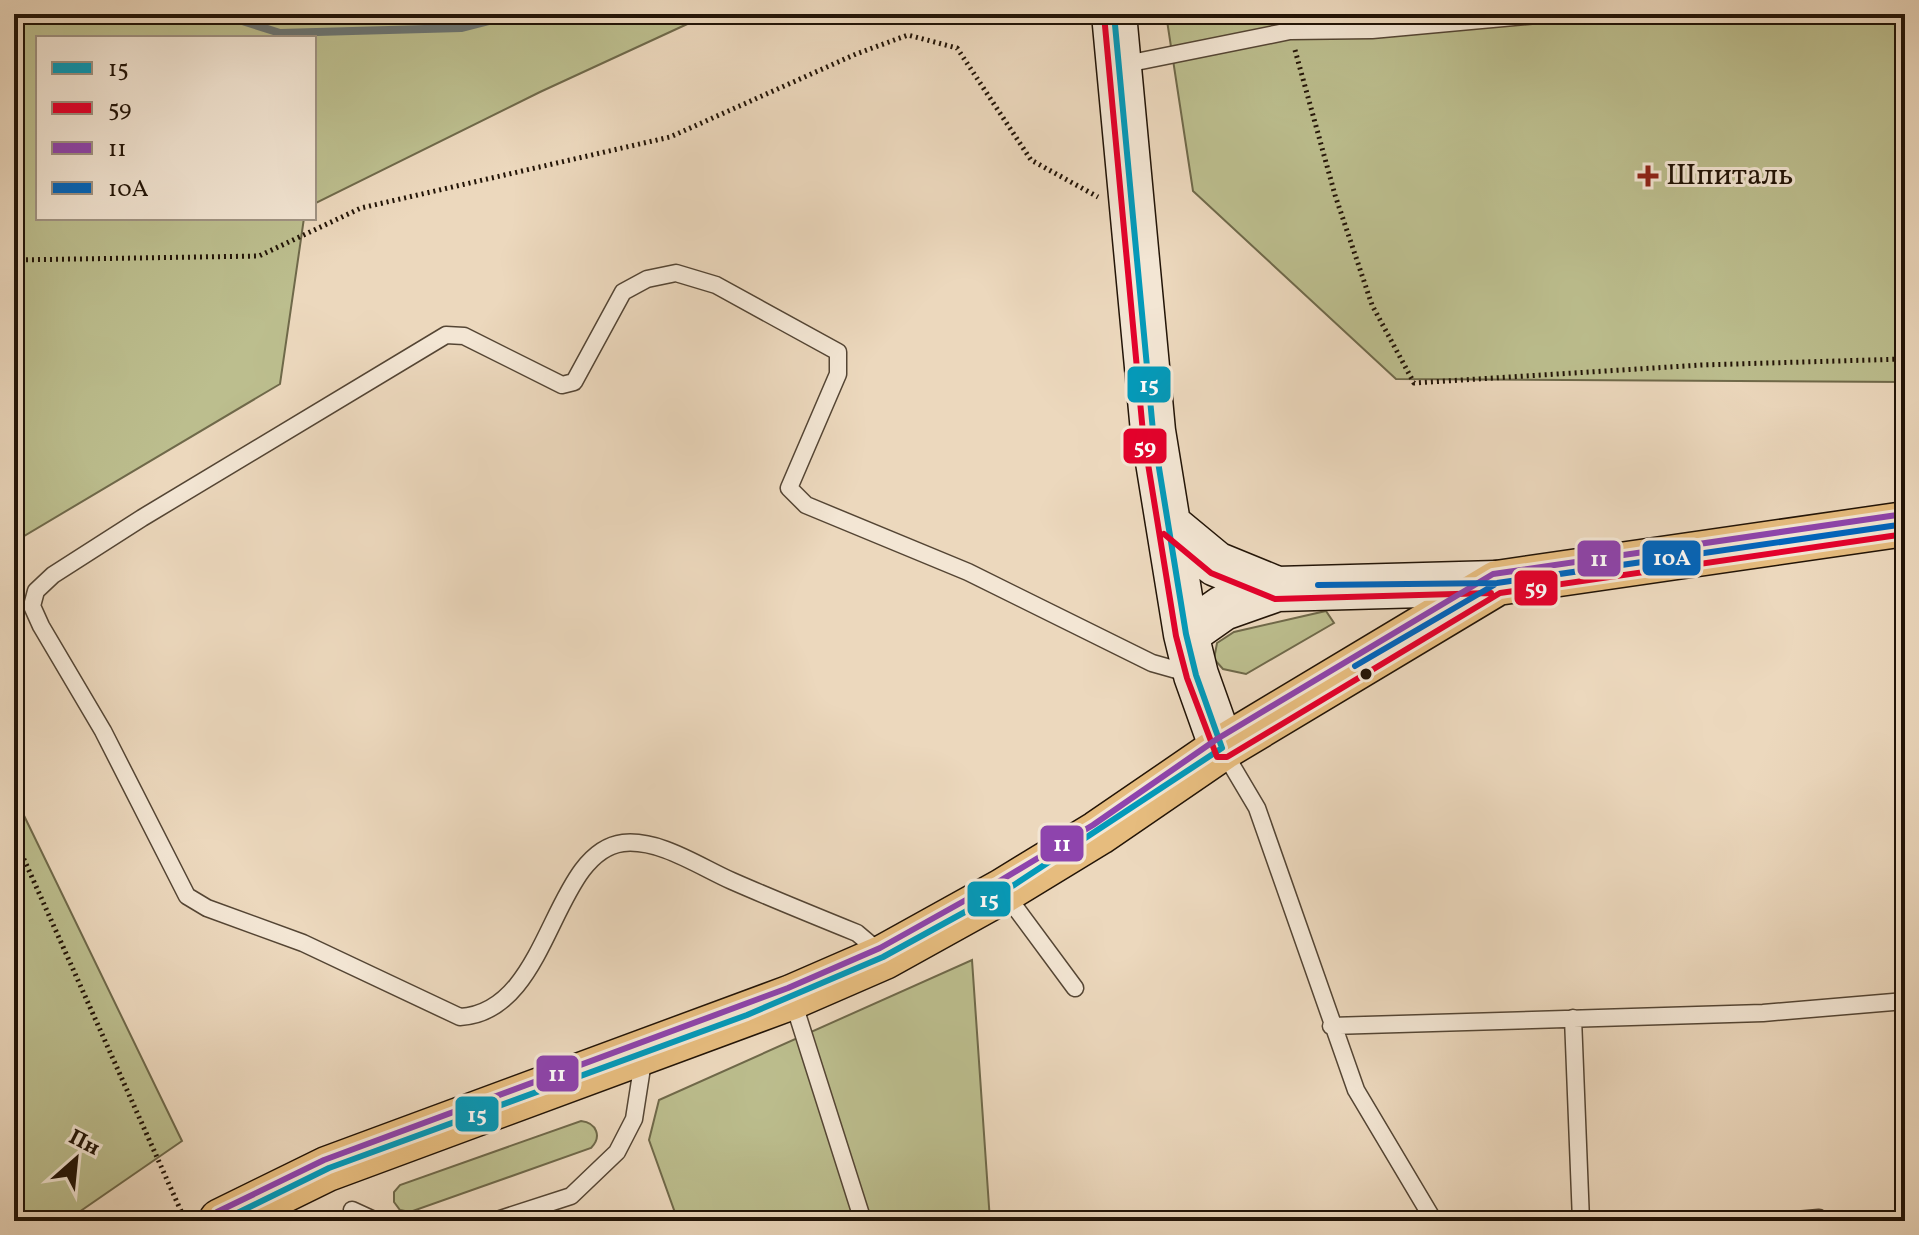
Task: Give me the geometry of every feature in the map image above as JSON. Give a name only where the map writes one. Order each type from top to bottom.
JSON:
[{"type":"main road","points":[[221,1221],[327,1169],[792,997],[884,957],[1003,891],[1098,833],[1222,748],[1497,583],[1905,524]]},
{"type":"street","points":[[1114,14],[1136,218],[1153,431],[1186,634],[1196,675],[1222,748]]},
{"type":"street","points":[[1170,526],[1216,564],[1277,589]]},
{"type":"street","points":[[1186,634],[1223,608],[1277,589],[1497,583]]},
{"type":"lane","points":[[1290,31],[1297,14]]},
{"type":"lane","points":[[1119,65],[1290,31],[1372,30],[1549,14]]},
{"type":"lane","points":[[884,957],[857,933],[660,848],[624,843],[602,850],[580,872],[535,959],[498,1005],[481,1015],[460,1017],[303,943],[207,908],[187,896],[103,731],[41,626],[32,606],[36,591],[53,575],[142,518],[446,335],[464,336],[562,385],[574,382],[623,292],[647,279],[676,273],[716,285],[838,352],[838,374],[789,488],[806,505],[968,572],[1152,663],[1196,675]]},
{"type":"lane","points":[[1222,748],[1257,808],[1356,1090],[1434,1221]]},
{"type":"lane","points":[[1003,891],[1075,988]]},
{"type":"lane","points":[[792,997],[863,1221]]},
{"type":"lane","points":[[1331,1026],[1763,1013],[1905,1001]]},
{"type":"lane","points":[[1573,1018],[1581,1221]]},
{"type":"lane","points":[[494,1221],[571,1196],[617,1152],[634,1119],[644,1053]]},
{"type":"lane","points":[[352,1210],[376,1221]]},
{"type":"lane","points":[[1784,1221],[1819,1218]]},
{"type":"path","points":[[1290,31],[1335,195],[1372,305],[1414,383],[1701,365],[1905,359]]},
{"type":"path","points":[[14,260],[259,256],[361,208],[670,137],[856,54],[908,35],[957,48],[1031,160],[1136,218]]},
{"type":"path","points":[[14,837],[186,1221]]},
{"type":"green space","points":[[14,14],[709,14],[540,92],[316,203],[316,36],[36,36],[36,220],[304,220],[280,384],[14,542]]},
{"type":"green space","name":"Шпиталь","points":[[1166,14],[1905,14],[1905,382],[1396,379],[1193,191]]},
{"type":"green space","points":[[1326,611],[1334,623],[1246,674],[1223,669],[1214,659],[1217,643],[1234,632]]},
{"type":"green space","points":[[14,795],[182,1141],[66,1221],[14,1221]]},
{"type":"green space","points":[[972,960],[990,1221],[678,1221],[649,1140],[659,1100]]},
{"type":"green space","points":[[581,1121],[596,1131],[591,1148],[410,1212],[400,1210],[394,1202],[394,1192],[400,1185]]},
{"type":"waterway","points":[[220,14],[280,33],[461,28],[516,14]]},
{"type":"transit line","name":"15","points":[[1114,14],[1153,431],[1186,634],[1196,675],[1222,748]]},
{"type":"transit line","name":"59","points":[[1104,15],[1143,433],[1176,636],[1187,678],[1217,757],[1227,757],[1500,593],[1905,534]]},
{"type":"transit line","name":"11","points":[[217,1212],[324,1160],[788,988],[880,948],[1093,825],[1217,739],[1493,574],[1904,514]]},
{"type":"transit line","name":"10А","points":[[1318,585],[1497,583],[1905,524]]},
{"type":"transit line","name":"59","points":[[1164,534],[1211,573],[1275,599],[1491,593]]},
{"type":"transit line","name":"10А","points":[[1355,666],[1494,585]]},
{"type":"transit line","name":"15","points":[[221,1221],[329,1168],[747,1015],[883,957],[1014,885],[1222,748]]},
{"type":"place","name":"Шпиталь","points":[[1648,176]]}]
